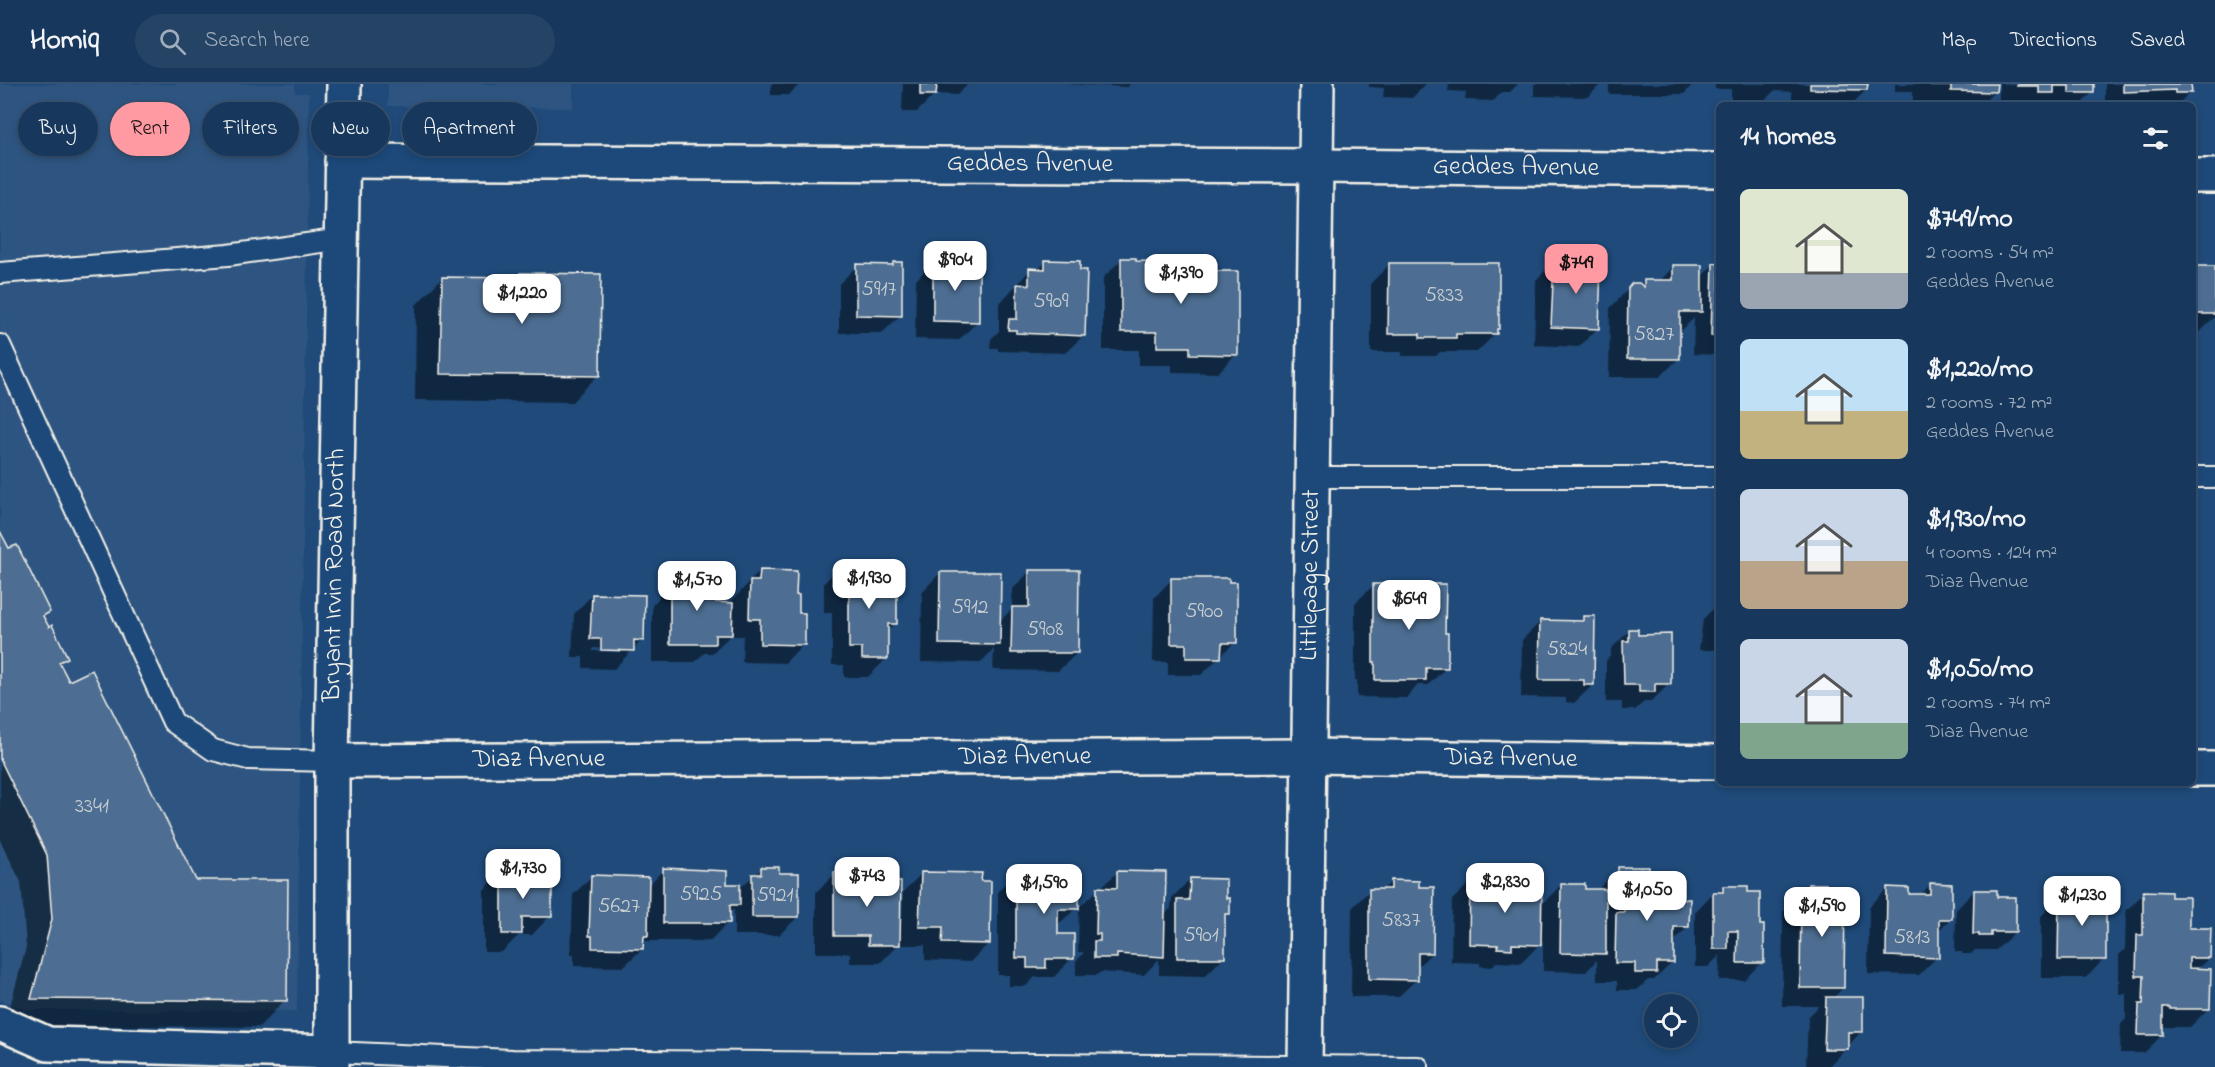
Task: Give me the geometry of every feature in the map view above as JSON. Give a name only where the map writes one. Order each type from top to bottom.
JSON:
[{"type":"street","name":"Bryant Irvin Road North","points":[[332,1059],[332,761],[344,84]]},
{"type":"street","name":"Littlepage Street","points":[[1305,1066],[1317,84]]},
{"type":"street","name":"Geddes Avenue","points":[[342,161],[1716,170]]},
{"type":"street","points":[[2196,176],[2215,176]]},
{"type":"street","name":"Diaz Avenue","points":[[332,761],[1309,756],[1716,762]]},
{"type":"street","points":[[2196,769],[2215,769]]},
{"type":"street","points":[[0,1023],[48,1044],[332,1059]]},
{"type":"lane","points":[[0,273],[228,255],[342,239]]},
{"type":"lane","points":[[0,345],[173,722],[213,750],[248,759],[332,761]]},
{"type":"lane","points":[[1313,477],[1716,477]]},
{"type":"lane","points":[[2196,477],[2215,477]]},
{"type":"lane","points":[[332,1059],[1418,1067]]},
{"type":"shaded area","points":[[0,84],[295,84],[295,93],[309,93],[297,1011],[28,1010],[0,1000]]},
{"type":"shaded area","points":[[388,84],[573,84],[573,108],[537,108],[537,102],[402,102],[402,106],[390,106]]},
{"type":"building","points":[[920,84],[937,84],[936,95],[920,95]]},
{"type":"building","points":[[1810,84],[1868,84],[1867,90],[1810,89]]},
{"type":"building","points":[[1931,84],[1997,84],[1996,92],[1951,91],[1951,86],[1931,86]]},
{"type":"building","points":[[2017,84],[2094,84],[2094,93],[2069,93],[2069,86],[2054,86],[2054,93],[2039,93],[2039,86],[2017,86]]},
{"type":"building","points":[[2123,84],[2191,84],[2192,93],[2175,93],[2175,90],[2123,92]]},
{"type":"building","points":[[1121,258],[1136,258],[1136,261],[1196,262],[1196,271],[1238,271],[1238,355],[1190,354],[1190,347],[1157,347],[1157,332],[1121,332]]},
{"type":"building","points":[[933,260],[965,260],[965,271],[979,271],[979,322],[933,321]]},
{"type":"building","points":[[1045,260],[1080,261],[1080,270],[1087,270],[1085,336],[1016,333],[1016,330],[1008,330],[1009,319],[1017,319],[1017,284],[1029,285],[1029,268],[1045,269]]},
{"type":"building","points":[[1554,260],[1601,262],[1599,329],[1551,327]]},
{"type":"building","points":[[893,262],[902,262],[902,316],[856,315],[856,264],[893,265]]},
{"type":"building","points":[[1389,263],[1499,263],[1499,329],[1497,329],[1497,334],[1456,334],[1456,338],[1420,338],[1420,334],[1388,334]]},
{"type":"building","points":[[1713,263],[1716,264],[1716,336],[1711,336]]},
{"type":"building","points":[[1673,265],[1702,265],[1702,312],[1680,312],[1680,359],[1627,359],[1628,288],[1632,283],[1639,283],[1644,287],[1644,280],[1673,280]]},
{"type":"building","points":[[2196,266],[2215,266],[2215,314],[2196,314]]},
{"type":"building","points":[[520,273],[601,274],[600,376],[440,374],[442,277],[520,278]]},
{"type":"building","points":[[0,531],[9,548],[17,545],[50,612],[43,616],[49,627],[52,625],[68,658],[59,662],[69,681],[92,670],[196,880],[288,880],[287,1001],[31,999],[52,919],[47,855],[0,759]]},
{"type":"building","points":[[842,563],[860,563],[860,570],[888,570],[888,590],[897,590],[897,624],[888,624],[888,659],[862,659],[862,648],[849,648],[849,595],[842,595]]},
{"type":"building","points":[[760,570],[797,571],[796,595],[799,595],[799,613],[805,613],[805,645],[760,644],[760,619],[749,619],[750,581],[759,581]]},
{"type":"building","points":[[1029,570],[1079,570],[1078,653],[1011,653],[1012,607],[1029,607]]},
{"type":"building","points":[[677,571],[697,571],[697,586],[717,587],[716,602],[733,603],[732,635],[715,635],[715,644],[670,644],[670,585],[677,585]]},
{"type":"building","points":[[940,572],[1001,572],[1000,645],[939,644]]},
{"type":"building","points":[[1171,578],[1229,578],[1229,582],[1237,582],[1237,643],[1222,643],[1221,658],[1186,658],[1186,644],[1171,644]]},
{"type":"building","points":[[1373,584],[1446,584],[1445,633],[1448,633],[1448,668],[1426,668],[1426,680],[1375,680]]},
{"type":"building","points":[[592,594],[645,595],[644,641],[634,640],[634,651],[601,650],[601,639],[590,639]]},
{"type":"building","points":[[1583,616],[1595,616],[1594,685],[1584,685],[1584,680],[1539,680],[1540,620],[1583,621]]},
{"type":"building","points":[[1629,629],[1638,629],[1638,635],[1671,634],[1671,684],[1655,684],[1655,692],[1639,692],[1639,685],[1624,685],[1623,641],[1629,641]]},
{"type":"building","points":[[761,867],[779,867],[779,873],[799,873],[799,917],[752,917],[752,874],[761,874]]},
{"type":"building","points":[[1618,867],[1649,867],[1648,885],[1651,885],[1651,890],[1671,890],[1671,905],[1680,905],[1680,899],[1690,899],[1689,927],[1674,927],[1674,963],[1657,963],[1657,973],[1635,973],[1635,963],[1615,963],[1616,912],[1624,912],[1624,885],[1618,885]]},
{"type":"building","points":[[663,868],[727,871],[727,884],[740,884],[740,905],[730,905],[730,923],[663,923]]},
{"type":"building","points":[[502,870],[533,870],[533,882],[552,882],[552,917],[522,917],[522,934],[502,934]]},
{"type":"building","points":[[1016,871],[1079,871],[1079,909],[1058,909],[1058,934],[1074,934],[1074,959],[1046,959],[1046,968],[1027,968],[1027,958],[1016,958]]},
{"type":"building","points":[[1117,871],[1166,872],[1164,957],[1117,954],[1117,958],[1094,958],[1094,941],[1100,941],[1100,934],[1096,934],[1097,887],[1117,888]]},
{"type":"building","points":[[834,872],[871,872],[871,881],[901,882],[900,945],[868,945],[868,936],[834,936]]},
{"type":"building","points":[[921,872],[982,873],[981,881],[991,881],[990,944],[942,943],[943,927],[919,927]]},
{"type":"building","points":[[591,875],[649,877],[648,936],[644,936],[643,949],[592,948],[592,936],[589,936]]},
{"type":"building","points":[[1190,878],[1226,879],[1226,898],[1230,898],[1230,914],[1225,914],[1225,958],[1177,958],[1177,900],[1189,900]]},
{"type":"building","points":[[1391,880],[1419,881],[1419,887],[1434,887],[1433,953],[1418,953],[1418,980],[1369,979],[1369,889],[1391,889]]},
{"type":"building","points":[[1470,880],[1542,884],[1541,945],[1512,944],[1512,949],[1497,948],[1498,945],[1469,944]]},
{"type":"building","points":[[1930,883],[1952,884],[1952,919],[1939,919],[1939,958],[1886,956],[1887,887],[1909,888],[1909,894],[1930,894]]},
{"type":"building","points":[[1561,884],[1585,884],[1585,889],[1606,889],[1606,954],[1560,953]]},
{"type":"building","points":[[1808,884],[1826,884],[1826,891],[1845,891],[1844,988],[1800,988],[1801,892],[1808,892]]},
{"type":"building","points":[[1723,886],[1748,886],[1748,892],[1760,892],[1760,925],[1764,925],[1764,963],[1737,963],[1738,931],[1728,931],[1728,949],[1713,949],[1713,892],[1723,892]]},
{"type":"building","points":[[1974,890],[1997,890],[1997,897],[2016,897],[2016,932],[1991,932],[1991,936],[1973,934]]},
{"type":"building","points":[[2067,891],[2092,891],[2091,897],[2106,897],[2106,960],[2058,960],[2059,896],[2067,896]]},
{"type":"building","points":[[2143,891],[2171,892],[2171,897],[2189,897],[2189,928],[2211,928],[2210,958],[2189,958],[2189,968],[2211,969],[2210,1009],[2163,1007],[2163,1035],[2138,1035],[2139,1004],[2143,1004],[2144,976],[2136,976],[2137,935],[2143,935]]},
{"type":"building","points":[[1826,997],[1863,997],[1863,1032],[1848,1032],[1848,1049],[1824,1049]]}]
